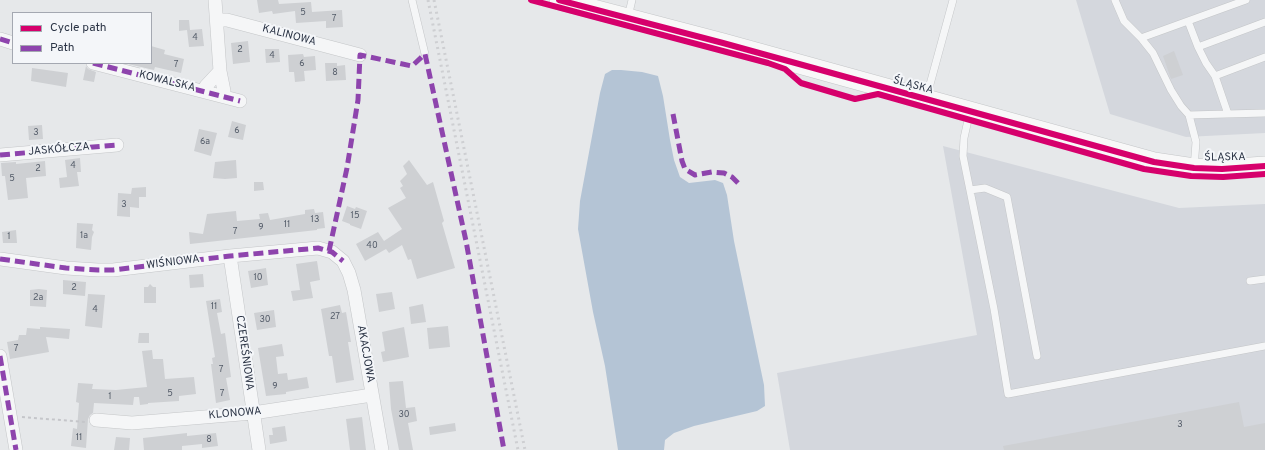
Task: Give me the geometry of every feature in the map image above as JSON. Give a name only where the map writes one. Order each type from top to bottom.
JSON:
[{"type":"street","points":[[215,0],[220,71],[224,91],[223,96]]},
{"type":"street","name":"ŚLĄSKA","points":[[559,0],[630,9],[926,100],[1154,162],[1194,168],[1222,169],[1265,166]]},
{"type":"street","name":"KALINOWA","points":[[217,20],[227,20],[360,55]]},
{"type":"street","points":[[0,39],[12,42]]},
{"type":"street","name":"KOWALSKA","points":[[97,64],[240,100]]},
{"type":"street","points":[[205,92],[206,86],[220,71]]},
{"type":"street","name":"JASKÓŁCZA","points":[[0,155],[117,145]]},
{"type":"street","name":"WIŚNIOWA","points":[[0,259],[66,268],[113,270],[230,256],[318,248],[332,252],[343,261]]},
{"type":"street","name":"CZEREŚNIOWA","points":[[230,256],[258,450]]},
{"type":"street","name":"AKACJOWA","points":[[343,261],[350,273],[354,290],[382,450]]},
{"type":"street","points":[[0,356],[16,450]]},
{"type":"street","name":"KLONOWA","points":[[96,420],[132,423],[253,413],[372,395]]},
{"type":"lane","points":[[412,0],[425,54]]},
{"type":"lane","name":"ŚLĄSKA","points":[[926,100],[953,0]]},
{"type":"lane","points":[[1115,0],[1124,21],[1153,53],[1171,90],[1181,106],[1189,115],[1196,142],[1194,168]]},
{"type":"lane","points":[[1141,38],[1246,0]]},
{"type":"lane","points":[[1188,21],[1198,47],[1215,76],[1228,114]]},
{"type":"lane","points":[[1198,47],[1265,22]]},
{"type":"lane","points":[[1215,76],[1265,57]]},
{"type":"lane","points":[[970,111],[964,138],[963,156],[994,309],[1008,394],[1265,346]]},
{"type":"lane","points":[[1189,115],[1265,112]]},
{"type":"lane","points":[[970,190],[985,188],[1007,197],[1037,356]]},
{"type":"lane","points":[[1250,281],[1265,279]]},
{"type":"path","points":[[10,416],[92,423],[96,420]]},
{"type":"shaded area","points":[[1076,0],[1265,0],[1265,133],[1186,137],[1110,114]]},
{"type":"shaded area","points":[[943,146],[1179,208],[1265,204],[1265,450],[790,450],[777,373],[977,335]]},
{"type":"water","points":[[612,70],[642,72],[658,76],[674,160],[680,177],[689,183],[715,180],[723,183],[727,195],[734,241],[764,385],[765,406],[757,411],[694,426],[674,433],[665,440],[664,450],[618,450],[605,366],[593,312],[578,229],[580,201],[600,93],[605,74]]},
{"type":"building","points":[[257,0],[278,0],[279,4],[311,2],[312,12],[342,10],[343,27],[326,28],[326,21],[296,23],[295,11],[273,14],[272,11],[259,13]]},
{"type":"building","points":[[179,20],[189,20],[190,30],[202,29],[204,46],[189,47],[187,30],[179,31]]},
{"type":"building","points":[[248,41],[250,62],[233,64],[231,43]]},
{"type":"building","points":[[152,46],[165,50],[164,54],[184,59],[181,73],[155,67],[154,70],[128,64],[152,64]]},
{"type":"building","points":[[265,49],[279,49],[280,62],[266,63]]},
{"type":"building","points":[[1174,51],[1183,75],[1171,79],[1163,56]]},
{"type":"building","points":[[303,54],[304,57],[315,56],[316,70],[304,71],[305,81],[295,82],[294,72],[289,72],[288,55]]},
{"type":"building","points":[[325,63],[337,63],[337,66],[345,65],[346,80],[326,81]]},
{"type":"building","points":[[86,66],[88,69],[96,72],[94,82],[83,80]]},
{"type":"building","points":[[32,68],[68,73],[66,87],[31,81]]},
{"type":"building","points":[[232,121],[246,125],[243,140],[228,137]]},
{"type":"building","points":[[42,125],[43,139],[29,140],[28,126]]},
{"type":"building","points":[[199,129],[217,133],[211,156],[194,151]]},
{"type":"building","points":[[80,158],[81,172],[77,172],[79,186],[60,188],[59,178],[67,177],[65,160]]},
{"type":"building","points":[[236,160],[237,178],[213,178],[215,162]]},
{"type":"building","points":[[409,160],[427,185],[433,182],[444,221],[442,223],[455,268],[417,279],[411,259],[408,260],[402,245],[389,253],[386,249],[365,261],[356,244],[378,232],[384,241],[402,229],[388,208],[406,198],[400,188],[403,186],[400,181],[407,174],[403,166]]},
{"type":"building","points":[[45,161],[46,176],[26,178],[28,198],[8,200],[5,176],[2,176],[1,163],[16,162],[16,164]]},
{"type":"building","points":[[254,182],[263,182],[264,190],[254,191]]},
{"type":"building","points":[[146,187],[146,197],[139,197],[139,208],[130,207],[130,217],[117,216],[118,193],[131,194],[132,188]]},
{"type":"building","points":[[347,206],[355,209],[356,207],[367,211],[361,229],[342,221]]},
{"type":"building","points":[[314,209],[315,213],[323,212],[325,228],[190,244],[189,232],[203,234],[207,214],[236,211],[237,221],[260,219],[259,214],[268,213],[270,220],[305,214],[305,210]]},
{"type":"building","points":[[77,223],[93,224],[92,230],[94,232],[91,250],[76,248]]},
{"type":"building","points":[[16,230],[17,243],[3,243],[2,232]]},
{"type":"building","points":[[317,261],[320,280],[310,282],[313,298],[293,301],[291,291],[300,290],[296,264]]},
{"type":"building","points":[[266,268],[268,285],[251,288],[248,271]]},
{"type":"building","points":[[203,274],[204,287],[190,288],[189,275]]},
{"type":"building","points":[[63,280],[86,282],[85,296],[63,294]]},
{"type":"building","points":[[150,284],[153,287],[156,287],[156,303],[144,303],[144,287],[148,287]]},
{"type":"building","points":[[30,290],[47,290],[46,307],[30,306]]},
{"type":"building","points":[[392,292],[395,309],[379,312],[376,294]]},
{"type":"building","points":[[88,294],[105,295],[102,328],[85,326]]},
{"type":"building","points":[[220,299],[222,312],[217,313],[221,334],[225,333],[231,377],[226,378],[230,400],[216,403],[211,364],[213,364],[212,358],[215,357],[206,301]]},
{"type":"building","points":[[423,304],[426,322],[411,324],[409,307]]},
{"type":"building","points":[[340,305],[342,313],[346,312],[351,342],[348,342],[354,380],[336,383],[332,356],[329,356],[321,309]]},
{"type":"building","points":[[274,310],[276,327],[257,330],[254,313]]},
{"type":"building","points":[[448,326],[450,347],[429,349],[427,328]]},
{"type":"building","points":[[40,327],[70,329],[69,339],[46,337],[49,352],[10,359],[7,342],[18,340],[19,335],[26,335],[27,328],[40,329]]},
{"type":"building","points":[[404,327],[409,357],[383,362],[381,352],[385,351],[382,332]]},
{"type":"building","points":[[139,333],[149,333],[149,343],[138,343]]},
{"type":"building","points":[[282,344],[284,356],[276,357],[278,374],[287,373],[288,380],[307,377],[309,388],[286,392],[286,394],[266,396],[258,348]]},
{"type":"building","points":[[152,350],[153,359],[163,359],[165,379],[194,377],[196,394],[179,396],[179,401],[140,405],[139,397],[134,397],[133,405],[94,403],[93,413],[88,419],[86,448],[71,446],[73,428],[77,429],[79,403],[76,402],[78,383],[93,384],[92,389],[116,390],[147,387],[142,351]]},
{"type":"building","points":[[403,381],[406,408],[415,407],[417,421],[408,423],[413,450],[399,450],[391,409],[389,382]]},
{"type":"building","points":[[1239,402],[1244,427],[1265,423],[1265,450],[1004,450],[1003,446]]},
{"type":"building","points":[[362,417],[366,450],[350,450],[346,419]]},
{"type":"building","points":[[455,423],[456,431],[430,435],[429,427]]},
{"type":"building","points":[[285,426],[287,441],[270,444],[269,435],[273,435],[272,428]]},
{"type":"building","points":[[187,433],[187,436],[216,433],[218,446],[202,448],[202,444],[182,446],[182,450],[144,450],[143,438]]},
{"type":"building","points":[[116,437],[130,438],[129,450],[114,450]]},
{"type":"railway","points":[[428,0],[518,450]]},
{"type":"railway","points":[[434,0],[525,450]]},
{"type":"marked path","points":[[0,39],[12,43]]},
{"type":"marked path","points":[[329,251],[347,168],[358,100],[360,55],[412,66],[425,54],[466,241],[504,450]]},
{"type":"marked path","points":[[97,64],[240,101]]},
{"type":"marked path","points":[[673,114],[682,161],[685,169],[695,175],[712,172],[724,173],[732,177],[738,183]]},
{"type":"marked path","points":[[0,155],[117,145]]},
{"type":"marked path","points":[[0,259],[66,268],[113,270],[230,256],[318,248],[332,252],[343,261]]},
{"type":"marked path","points":[[0,356],[16,450]]},
{"type":"cycle path","points":[[531,0],[768,63],[785,69],[801,83],[855,99],[878,94],[1144,169],[1191,176],[1223,177],[1265,174]]},
{"type":"cycle path","points":[[559,0],[723,43],[1154,162],[1194,168],[1222,169],[1265,166]]}]
